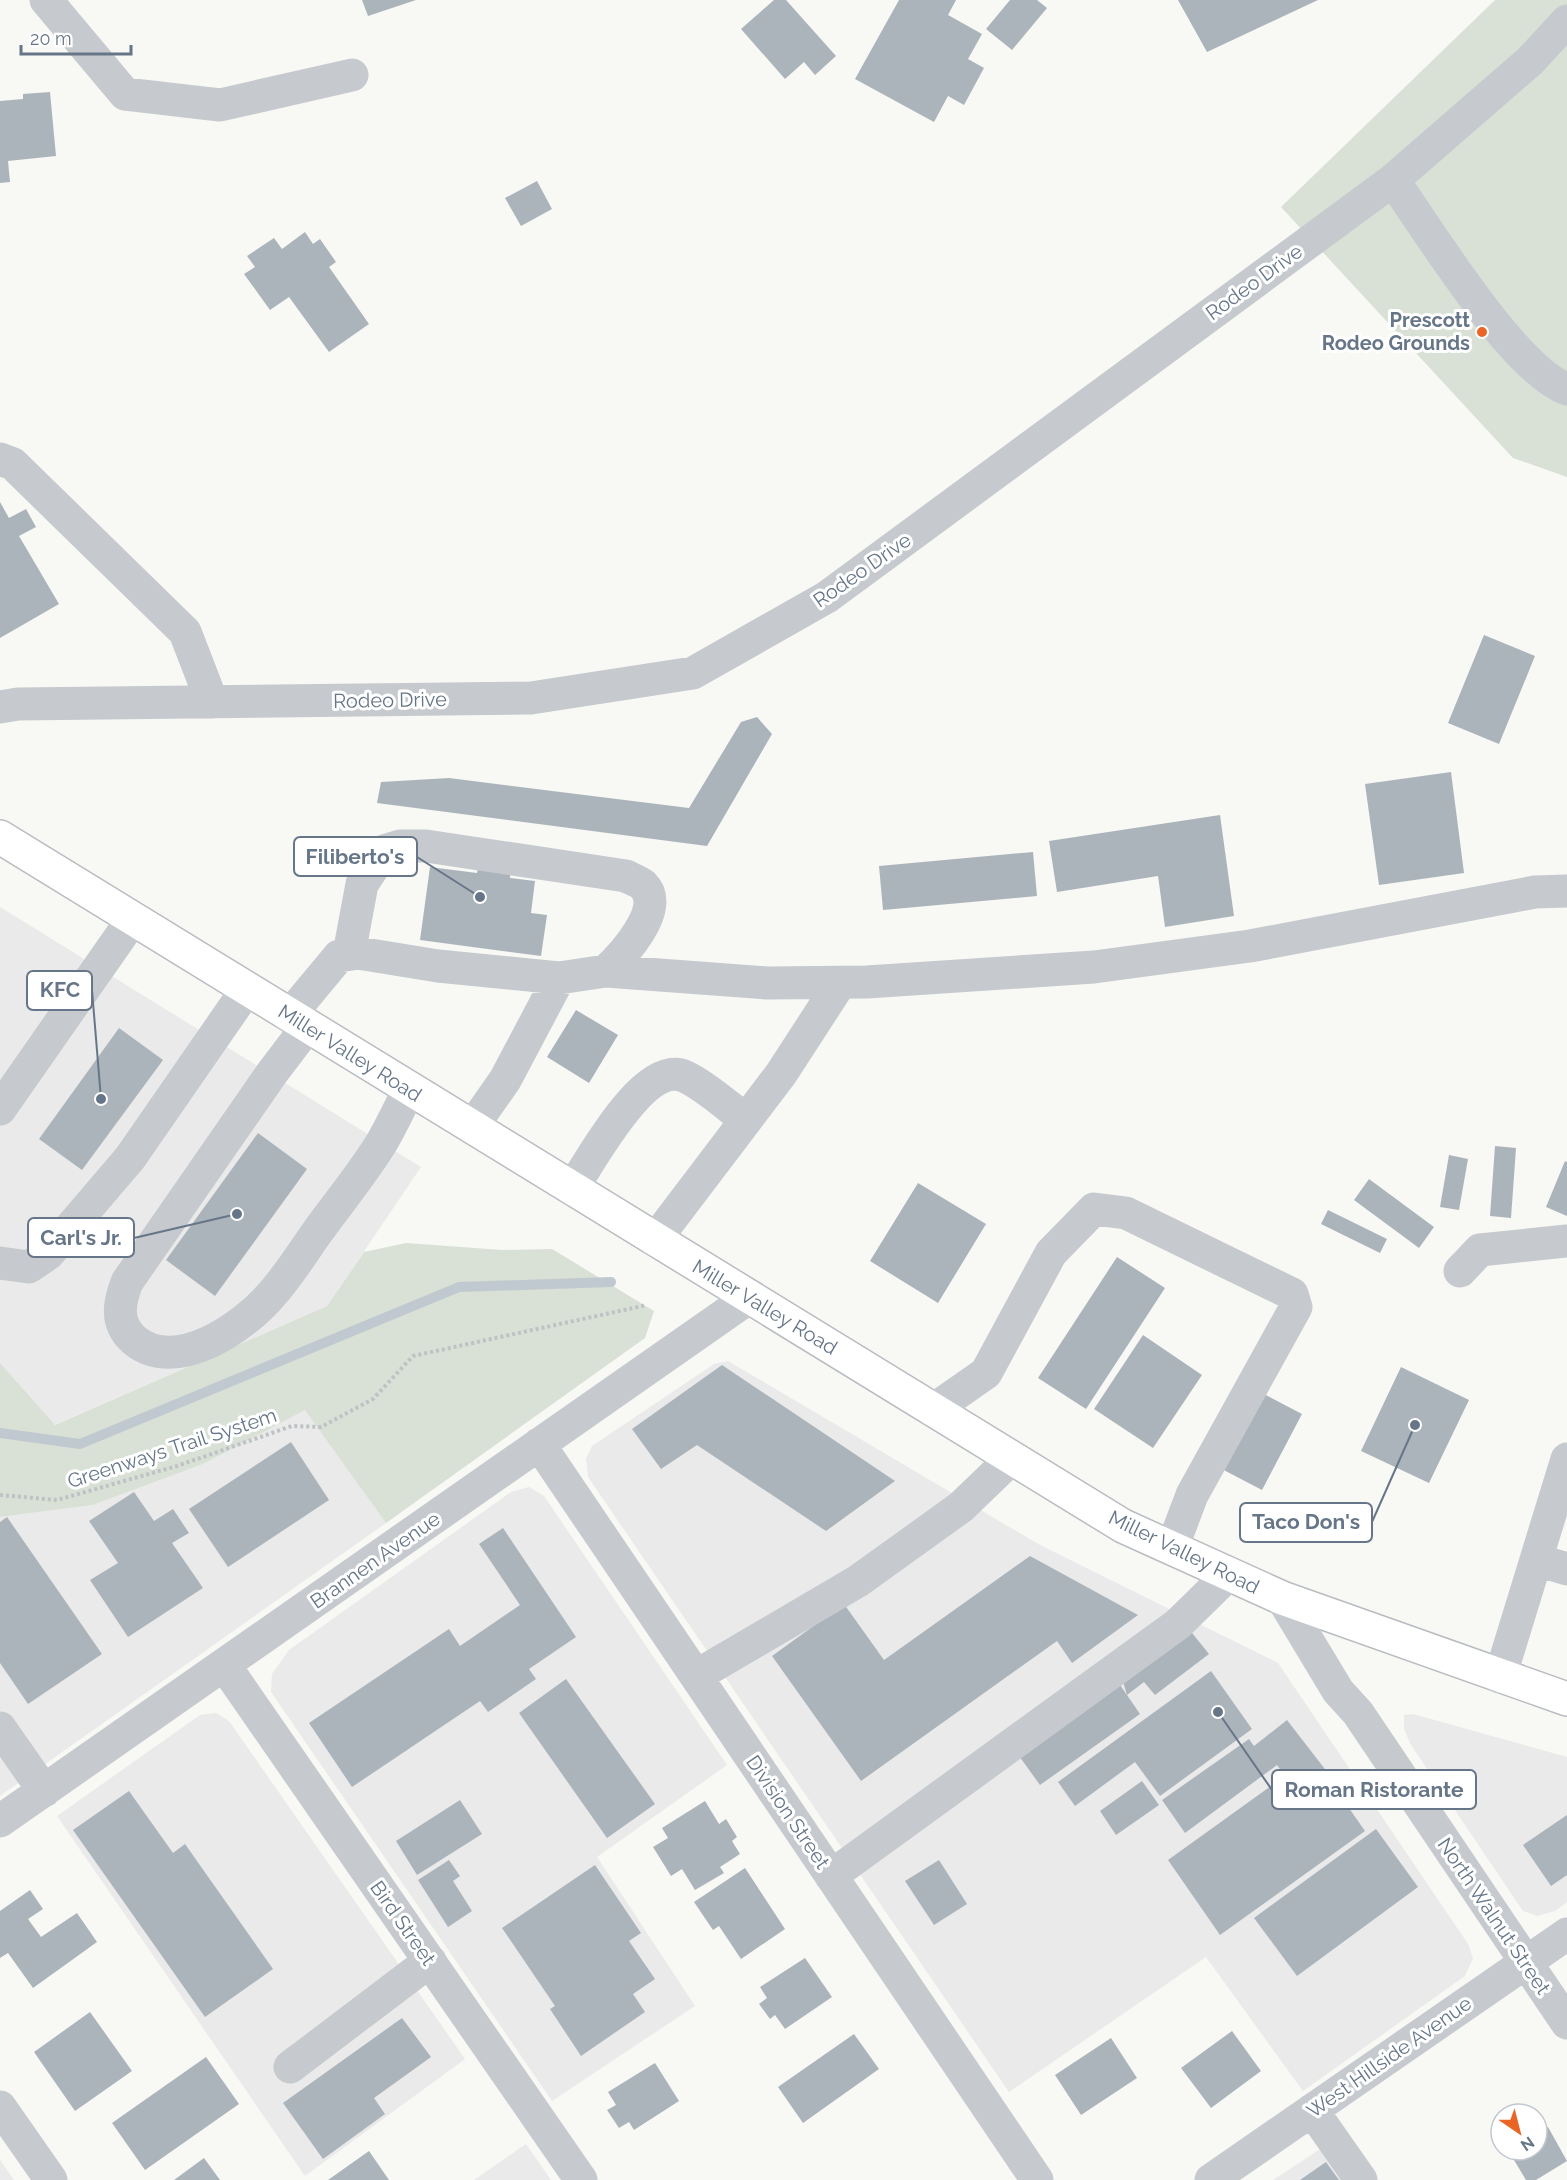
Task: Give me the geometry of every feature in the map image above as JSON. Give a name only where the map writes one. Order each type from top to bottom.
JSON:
[{"type":"main road","name":"Miller Valley Road","points":[[0,837],[1123,1526],[1282,1598],[1567,1699]]},
{"type":"street","points":[[46,0],[125,94],[220,105],[352,75]]},
{"type":"street","name":"Rodeo Drive","points":[[0,707],[18,704],[531,698],[693,673],[827,597],[1393,180],[1530,61],[1567,21]]},
{"type":"street","points":[[1393,180],[1499,330],[1552,383],[1567,389]]},
{"type":"street","points":[[0,459],[13,464],[185,632],[212,702]]},
{"type":"street","points":[[349,954],[362,884],[384,851],[400,846],[426,846],[626,876],[644,886],[650,900],[644,925],[633,944],[606,971]]},
{"type":"street","points":[[410,1090],[381,1143],[272,1295],[227,1333],[206,1345],[170,1352],[145,1349],[129,1335],[119,1316],[120,1302],[127,1282],[272,1073],[298,1021],[339,956],[358,953],[438,966],[559,978],[606,971],[767,983],[840,983],[1094,967],[1250,946],[1535,892],[1567,891]]},
{"type":"street","points":[[0,1109],[132,920]]},
{"type":"street","points":[[472,1127],[505,1080],[559,978]]},
{"type":"street","points":[[655,1240],[781,1074],[840,983]]},
{"type":"street","points":[[0,1263],[29,1267],[48,1254],[130,1158],[246,989]]},
{"type":"street","points":[[573,1189],[616,1120],[645,1087],[665,1076],[685,1076],[746,1120]]},
{"type":"street","points":[[933,1410],[986,1373],[1051,1253],[1094,1209],[1126,1213],[1292,1294],[1296,1307],[1192,1495],[1172,1548]]},
{"type":"street","points":[[1460,1271],[1480,1250],[1567,1241]]},
{"type":"street","name":"Brannen Avenue","points":[[0,1821],[225,1666],[750,1297]]},
{"type":"street","name":"Division Street","points":[[540,1444],[1037,2180]]},
{"type":"street","points":[[696,1676],[858,1581],[961,1507],[1012,1458]]},
{"type":"street","points":[[1500,1677],[1552,1564],[1567,1459]]},
{"type":"street","points":[[831,1876],[1178,1623],[1229,1574]]},
{"type":"street","name":"North Walnut Street","points":[[1282,1598],[1338,1691],[1358,1713],[1567,2024]]},
{"type":"street","name":"Bird Street","points":[[225,1666],[581,2180]]},
{"type":"street","points":[[0,1728],[44,1791]]},
{"type":"street","name":"West Hillside Avenue","points":[[1211,2180],[1567,1934]]},
{"type":"street","points":[[290,2067],[429,1961]]},
{"type":"street","points":[[0,2107],[51,2180]]},
{"type":"street","points":[[1312,2110],[1361,2180]]},
{"type":"path","name":"Greenways Trail System","points":[[0,1495],[57,1500],[177,1466],[292,1426],[321,1426],[372,1399],[413,1356],[647,1305]]},
{"type":"shaded area","name":"Prescott Rodeo Grounds","points":[[1495,0],[1567,0],[1567,477],[1513,458],[1281,207]]},
{"type":"shaded area","points":[[0,907],[421,1167],[327,1306],[54,1425],[0,1363]]},
{"type":"shaded area","points":[[406,1243],[502,1250],[552,1249],[654,1311],[645,1338],[386,1523],[305,1410],[203,1464],[93,1505],[0,1517],[0,1363],[55,1425],[327,1306],[364,1252]]},
{"type":"shaded area","points":[[728,1361],[1040,1545],[1278,1663],[1468,1944],[1473,1958],[1465,1976],[1303,2091],[1206,1957],[1009,2092],[588,1477],[586,1459],[592,1446],[714,1364]]},
{"type":"shaded area","points":[[306,1409],[386,1523],[0,1796],[0,1517],[93,1505],[203,1464]]},
{"type":"shaded area","points":[[529,1487],[544,1496],[727,1765],[597,1857],[695,2006],[552,2101],[271,1692],[272,1674],[289,1650],[511,1492]]},
{"type":"shaded area","points":[[216,1713],[229,1721],[465,2059],[305,2176],[57,1816],[200,1715]]},
{"type":"shaded area","points":[[1413,1714],[1567,1757],[1567,1902],[1555,1911],[1537,1916],[1523,1911],[1411,1745],[1404,1729],[1404,1715]]},
{"type":"shaded area","points":[[526,2144],[551,2180],[474,2180]]},
{"type":"shaded area","points":[[1322,2148],[1344,2180],[1273,2180]]},
{"type":"shaded area","points":[[0,2160],[14,2180],[0,2180]]},
{"type":"building","points":[[362,0],[416,0],[368,16]]},
{"type":"building","points":[[774,0],[786,0],[836,56],[815,75],[804,62],[785,79],[741,29]]},
{"type":"building","points":[[899,0],[956,0],[948,15],[982,34],[968,59],[984,68],[964,105],[948,96],[934,122],[855,79]]},
{"type":"building","points":[[1010,0],[1037,0],[1047,8],[1012,50],[986,29]]},
{"type":"building","points":[[1178,0],[1318,0],[1207,52]]},
{"type":"building","points":[[50,92],[56,156],[8,161],[10,182],[0,183],[0,101],[23,99],[23,94]]},
{"type":"building","points":[[537,181],[552,209],[521,226],[505,198]]},
{"type":"building","points":[[305,232],[313,244],[320,239],[336,262],[329,267],[369,324],[329,352],[289,297],[270,310],[244,274],[255,267],[247,256],[274,238],[282,249]]},
{"type":"building","points":[[0,502],[9,518],[26,509],[36,527],[19,536],[59,604],[0,638]]},
{"type":"building","points":[[1484,635],[1535,656],[1499,744],[1448,723]]},
{"type":"building","points":[[757,717],[772,734],[707,846],[377,803],[381,782],[449,778],[689,808],[741,722]]},
{"type":"building","points":[[1451,772],[1464,873],[1379,885],[1365,784]]},
{"type":"building","points":[[1220,815],[1234,916],[1165,927],[1158,876],[1057,892],[1049,841]]},
{"type":"building","points":[[1033,852],[1037,896],[883,910],[879,866]]},
{"type":"building","points":[[479,863],[511,868],[510,878],[535,881],[531,913],[547,915],[541,956],[420,940],[430,867],[477,873]]},
{"type":"building","points":[[576,1010],[618,1035],[589,1083],[547,1057]]},
{"type":"building","points":[[119,1028],[163,1060],[82,1170],[39,1139]]},
{"type":"building","points":[[258,1133],[307,1169],[215,1296],[166,1260]]},
{"type":"building","points":[[1495,1146],[1516,1148],[1511,1218],[1490,1216]]},
{"type":"building","points":[[1449,1155],[1468,1159],[1459,1210],[1440,1207]]},
{"type":"building","points":[[1565,1161],[1567,1162],[1567,1216],[1546,1207]]},
{"type":"building","points":[[1369,1179],[1434,1227],[1419,1248],[1354,1200]]},
{"type":"building","points":[[918,1183],[986,1224],[938,1303],[870,1261]]},
{"type":"building","points":[[1328,1210],[1387,1239],[1380,1253],[1321,1224]]},
{"type":"building","points":[[1117,1257],[1165,1288],[1086,1409],[1038,1378]]},
{"type":"building","points":[[1143,1335],[1202,1375],[1153,1448],[1094,1409]]},
{"type":"building","points":[[722,1365],[895,1481],[826,1531],[697,1445],[661,1469],[632,1429]]},
{"type":"building","points":[[1401,1367],[1469,1400],[1429,1483],[1361,1451]]},
{"type":"building","points":[[1256,1390],[1302,1414],[1262,1490],[1216,1466]]},
{"type":"building","points":[[291,1442],[329,1500],[228,1567],[189,1509]]},
{"type":"building","points":[[134,1492],[154,1521],[173,1509],[189,1533],[172,1543],[203,1588],[128,1637],[90,1580],[118,1563],[89,1521]]},
{"type":"building","points":[[7,1517],[102,1654],[28,1704],[0,1663],[0,1522]]},
{"type":"building","points":[[503,1528],[576,1637],[529,1669],[536,1679],[488,1712],[480,1701],[352,1787],[309,1723],[449,1629],[460,1646],[520,1605],[479,1544]]},
{"type":"building","points":[[1030,1556],[1138,1615],[1072,1663],[1057,1641],[861,1781],[772,1656],[844,1604],[884,1660]]},
{"type":"building","points":[[1188,1628],[1209,1654],[1155,1695],[1144,1682],[1127,1695],[1122,1678]]},
{"type":"building","points":[[1211,1671],[1252,1729],[1160,1796],[1135,1762],[1075,1806],[1058,1782]]},
{"type":"building","points":[[1115,1678],[1140,1714],[1040,1785],[1014,1749]]},
{"type":"building","points":[[566,1679],[655,1804],[607,1838],[519,1713]]},
{"type":"building","points":[[1287,1720],[1331,1777],[1288,1810],[1330,1781],[1365,1831],[1220,1935],[1168,1860],[1285,1776],[1277,1765],[1185,1833],[1162,1800],[1249,1739],[1254,1746]]},
{"type":"building","points":[[1142,1781],[1159,1805],[1116,1835],[1100,1811]]},
{"type":"building","points":[[129,1791],[173,1853],[185,1844],[273,1969],[205,2017],[73,1830]]},
{"type":"building","points":[[460,1800],[482,1834],[417,1875],[396,1841]]},
{"type":"building","points":[[705,1801],[719,1824],[726,1819],[737,1837],[732,1841],[740,1854],[720,1867],[724,1873],[695,1890],[682,1869],[671,1876],[653,1847],[668,1838],[662,1828]]},
{"type":"building","points":[[1567,1815],[1567,1875],[1551,1886],[1523,1845]]},
{"type":"building","points":[[1376,1829],[1418,1887],[1297,1976],[1254,1918]]},
{"type":"building","points":[[449,1860],[460,1876],[453,1881],[472,1911],[448,1927],[418,1880]]},
{"type":"building","points":[[939,1860],[967,1904],[934,1925],[905,1881]]},
{"type":"building","points":[[595,1865],[641,1933],[629,1941],[655,1979],[633,1994],[645,2012],[581,2056],[550,2009],[555,2006],[502,1928]]},
{"type":"building","points":[[745,1868],[785,1929],[741,1959],[719,1926],[713,1930],[694,1902]]},
{"type":"building","points":[[30,1890],[43,1909],[28,1919],[41,1937],[77,1913],[97,1942],[33,1988],[8,1953],[0,1958],[0,1911]]},
{"type":"building","points":[[805,1958],[832,1997],[785,2029],[775,2015],[770,2019],[759,2004],[767,1998],[760,1987]]},
{"type":"building","points":[[90,2012],[132,2071],[75,2111],[34,2052]]},
{"type":"building","points":[[402,2018],[431,2057],[374,2098],[385,2114],[323,2159],[283,2103]]},
{"type":"building","points":[[1232,2031],[1261,2071],[1211,2108],[1181,2068]]},
{"type":"building","points":[[854,2034],[879,2069],[803,2123],[778,2087]]},
{"type":"building","points":[[1111,2038],[1137,2078],[1081,2115],[1055,2075]]},
{"type":"building","points":[[206,2057],[239,2104],[145,2170],[112,2123]]},
{"type":"building","points":[[655,2063],[679,2101],[634,2130],[629,2122],[619,2128],[607,2110],[616,2105],[608,2092]]},
{"type":"building","points":[[1549,2129],[1567,2161],[1536,2180],[1526,2180],[1515,2162],[1549,2162]]},
{"type":"building","points":[[369,2151],[389,2180],[328,2180]]},
{"type":"building","points":[[204,2158],[220,2180],[174,2180]]},
{"type":"building","points":[[1326,2162],[1339,2180],[1300,2180]]},
{"type":"waterway","points":[[0,1433],[80,1444],[459,1287],[611,1282]]},
{"type":"place","name":"Prescott Rodeo Grounds","points":[[1482,332]]},
{"type":"place","name":"Filiberto's","points":[[480,897]]},
{"type":"place","name":"KFC","points":[[101,1099]]},
{"type":"place","name":"Carl's Jr.","points":[[237,1214]]},
{"type":"place","name":"Taco Don's","points":[[1415,1425]]},
{"type":"place","name":"Roman Ristorante","points":[[1218,1712]]}]
